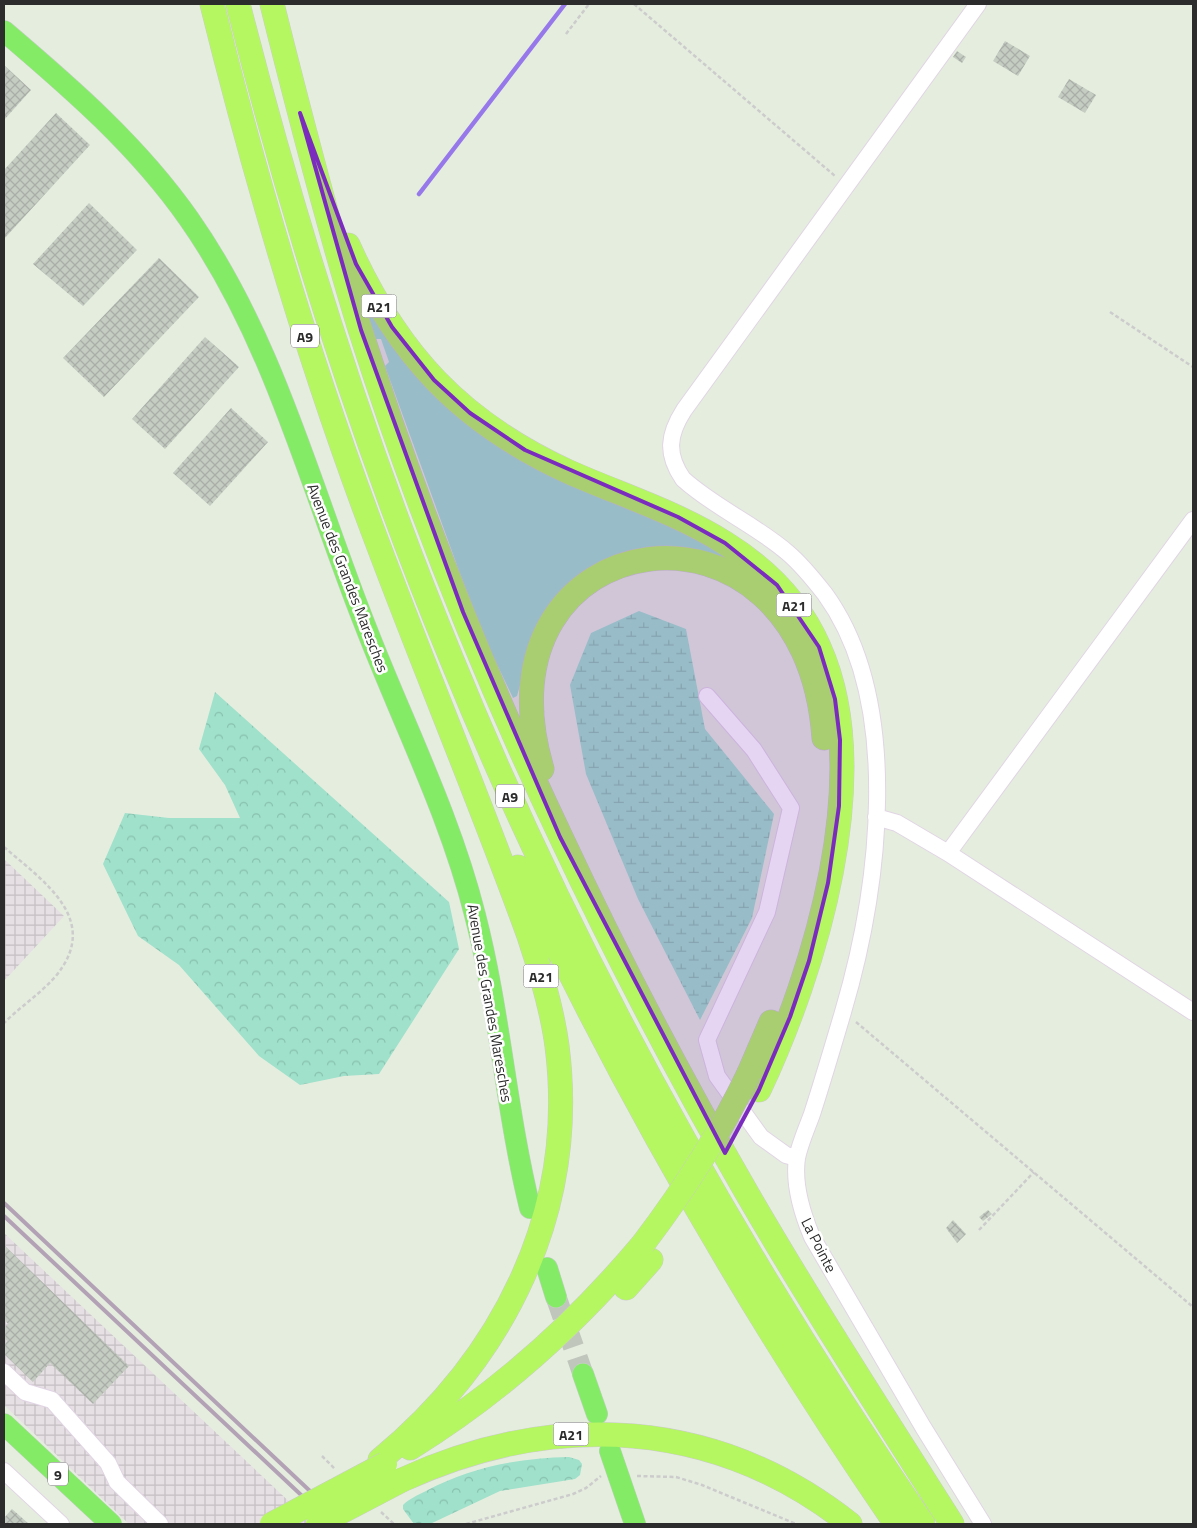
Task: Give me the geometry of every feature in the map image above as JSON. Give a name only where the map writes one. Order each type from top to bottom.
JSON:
[{"type":"highway","name":"A9","points":[[212,4],[262,196],[310,350],[366,513],[424,661],[527,885],[641,1108],[758,1311],[896,1524]]},
{"type":"highway","name":"A9","points":[[238,4],[289,195],[362,422],[451,659],[515,807],[592,966],[691,1154],[806,1345],[923,1524]]},
{"type":"highway","points":[[272,4],[300,113],[361,330],[418,498],[503,709],[582,881]]},
{"type":"highway","name":"A21","points":[[300,113],[324,186],[356,264],[392,327],[434,380],[470,413],[525,450],[571,473],[678,518],[725,543],[777,585],[801,614],[819,647],[832,684],[839,720],[841,766],[837,827],[825,899],[810,961],[785,1032],[722,1127],[647,1252],[519,1370],[391,1470],[355,1492],[318,1524]]},
{"type":"highway","name":"A21","points":[[754,1081],[782,994],[808,901],[822,815],[824,748],[817,692],[809,666],[797,640],[769,602],[734,574],[712,565],[677,558],[655,558],[630,562],[597,577],[576,593],[558,612],[545,634],[532,674],[530,701],[533,730],[545,778],[582,881],[662,1039],[744,1187],[813,1303],[952,1524]]},
{"type":"highway","name":"A21","points":[[391,1470],[427,1417],[456,1385],[485,1348],[512,1302],[527,1270],[543,1225],[552,1183],[559,1127],[557,1047],[542,978],[518,905],[424,661]]},
{"type":"highway","name":"A21","points":[[391,1470],[511,1443],[578,1434],[628,1435],[687,1444],[745,1462],[799,1488],[850,1524]]},
{"type":"highway","name":"A21","points":[[272,1524],[355,1492]]},
{"type":"main road","name":"Avenue des Grandes Maresches","points":[[4,31],[89,106],[149,168],[205,243],[255,335],[358,608],[451,835],[468,887],[484,954],[517,1152],[530,1208]]},
{"type":"main road","points":[[547,1268],[556,1297]]},
{"type":"main road","points":[[583,1374],[597,1414]]},
{"type":"main road","name":"9","points":[[4,1424],[112,1524]]},
{"type":"main road","points":[[610,1450],[635,1524]]},
{"type":"street","name":"La Pointe","points":[[975,8],[680,417],[673,429],[671,445],[674,461],[683,479],[788,553],[824,593],[841,618],[862,670],[871,709],[875,742],[876,816],[865,917],[843,1011],[797,1158],[800,1204],[812,1237],[923,1427],[983,1524]]},
{"type":"street","points":[[948,853],[1193,520]]},
{"type":"street","points":[[706,696],[754,750],[791,808],[767,912],[707,1040],[717,1076],[760,1137],[786,1156],[797,1158]]},
{"type":"street","points":[[876,816],[897,822],[948,853],[1193,1012]]},
{"type":"street","points":[[4,1372],[25,1392],[52,1400],[108,1463],[117,1482],[160,1524]]},
{"type":"street","points":[[4,1471],[61,1524]]},
{"type":"path","points":[[566,34],[589,4]]},
{"type":"path","points":[[634,4],[847,186]]},
{"type":"path","points":[[1110,312],[1193,366]]},
{"type":"path","points":[[4,847],[51,887],[63,901],[70,916],[72,929],[71,942],[63,967],[54,978],[4,1023]]},
{"type":"path","points":[[843,1011],[1193,1307]]},
{"type":"path","points":[[979,1230],[1034,1172]]},
{"type":"path","points":[[466,1524],[573,1494],[586,1488],[601,1476],[676,1477],[724,1493],[796,1524]]},
{"type":"highlighted area","points":[[300,113],[356,264],[392,327],[434,380],[470,413],[525,450],[678,517],[725,543],[777,585],[819,647],[835,699],[840,740],[839,806],[828,883],[809,961],[790,1017],[759,1090],[725,1153],[560,837],[463,612],[361,330]]},
{"type":"shaded area","points":[[4,859],[64,916],[4,981]]},
{"type":"shaded area","points":[[4,1233],[313,1524],[129,1524],[4,1405]]},
{"type":"green space","points":[[357,284],[419,375],[700,538],[739,567],[653,551],[541,622],[532,643],[517,696],[513,698],[487,643],[458,568],[385,366],[389,362],[381,339],[376,339]]},
{"type":"green space","points":[[639,611],[686,629],[705,729],[774,814],[752,918],[700,1020],[638,899],[586,774],[570,685],[591,633]]},
{"type":"green space","points":[[215,692],[449,902],[459,949],[379,1074],[344,1076],[300,1085],[259,1056],[179,965],[138,936],[103,864],[125,813],[169,818],[240,818],[225,785],[199,749]]},
{"type":"green space","points":[[569,1457],[579,1460],[582,1464],[580,1475],[575,1479],[500,1491],[430,1524],[414,1524],[403,1509],[403,1505],[417,1496],[443,1483],[478,1470],[532,1459]]},
{"type":"building","points":[[1005,41],[1030,56],[1018,76],[993,61]]},
{"type":"building","points":[[957,51],[966,57],[962,63],[953,57]]},
{"type":"building","points":[[4,65],[31,90],[4,120]]},
{"type":"building","points":[[1069,79],[1096,95],[1085,113],[1058,97]]},
{"type":"building","points":[[56,113],[90,145],[4,239],[4,170]]},
{"type":"building","points":[[89,203],[137,250],[83,306],[33,264]]},
{"type":"building","points":[[159,258],[199,297],[104,397],[63,358]]},
{"type":"building","points":[[205,337],[239,367],[165,449],[132,419]]},
{"type":"building","points":[[231,408],[268,442],[210,506],[173,473]]},
{"type":"building","points":[[988,1210],[992,1214],[983,1221],[979,1217]]},
{"type":"building","points":[[953,1220],[966,1234],[957,1243],[946,1228]]},
{"type":"building","points":[[4,1245],[129,1366],[93,1404],[50,1363],[33,1382],[4,1354],[4,1345],[7,1341],[4,1338],[4,1328],[8,1324],[4,1319]]},
{"type":"building","points":[[12,1509],[29,1524],[4,1524],[4,1518]]},
{"type":"waterway","points":[[419,194],[565,4]]},
{"type":"tunnel","points":[[556,1297],[583,1374]]},
{"type":"railway","points":[[4,1203],[345,1524]]},
{"type":"railway","points":[[4,1216],[332,1524]]}]
